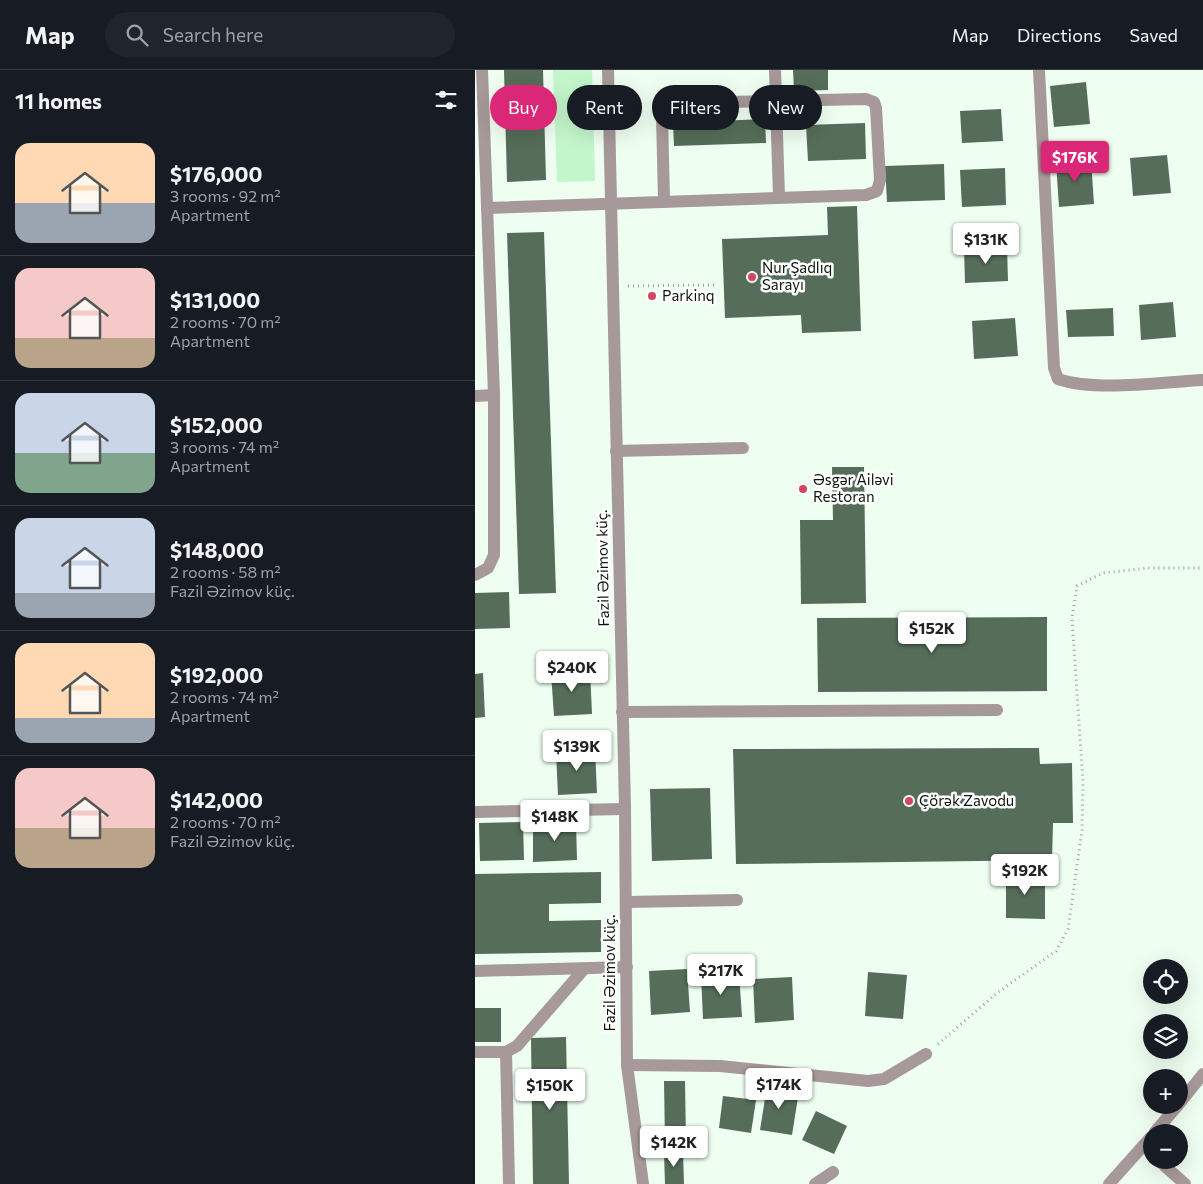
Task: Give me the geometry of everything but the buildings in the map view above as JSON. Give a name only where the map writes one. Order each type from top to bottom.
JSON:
[{"type":"street","points":[[475,574],[488,568],[494,555],[493,395],[482,70]]},
{"type":"street","name":"Fazil Əzimov küç.","points":[[608,70],[625,809],[627,1065],[643,1184]]},
{"type":"street","points":[[775,70],[775,85]]},
{"type":"street","points":[[1039,70],[1054,368],[1058,379],[1074,384],[1101,385],[1203,380]]},
{"type":"street","points":[[487,208],[610,202],[866,195],[877,191],[880,180],[876,108],[874,102],[866,99],[822,100]]},
{"type":"street","points":[[664,201],[662,115],[667,107],[675,103],[749,102]]},
{"type":"street","points":[[777,130],[779,197]]},
{"type":"street","points":[[475,396],[493,395]]},
{"type":"street","points":[[616,451],[743,448]]},
{"type":"street","points":[[622,712],[997,710]]},
{"type":"street","points":[[475,812],[625,809]]},
{"type":"street","points":[[626,902],[737,900]]},
{"type":"street","points":[[475,971],[584,969],[627,966]]},
{"type":"street","points":[[475,1052],[506,1052],[517,1046],[584,969]]},
{"type":"street","points":[[506,1052],[509,1184]]},
{"type":"street","points":[[627,1065],[720,1066],[868,1082],[885,1079],[926,1054]]},
{"type":"street","points":[[1188,1092],[1203,1074]]},
{"type":"street","points":[[1162,1124],[1170,1114]]},
{"type":"street","points":[[1109,1184],[1143,1152]]},
{"type":"street","points":[[1168,1169],[1185,1184]]},
{"type":"street","points":[[815,1184],[833,1172]]},
{"type":"path","points":[[612,286],[717,284]]},
{"type":"path","points":[[926,1054],[997,993],[1056,951],[1068,929],[1081,830],[1083,782],[1072,618],[1077,586],[1103,573],[1148,568],[1203,568]]},
{"type":"green space","points":[[553,70],[592,70],[592,85],[567,85],[567,130],[594,130],[595,181],[557,182],[555,130],[557,130],[557,85],[554,85]]},
{"type":"place","name":"Nur Şadlıq Sarayı","points":[[752,277]]},
{"type":"place","name":"Parkinq","points":[[652,296]]},
{"type":"place","name":"Əsgər Ailəvi Restoran","points":[[803,489]]},
{"type":"place","name":"Çörək Zavodu","points":[[909,801]]}]
